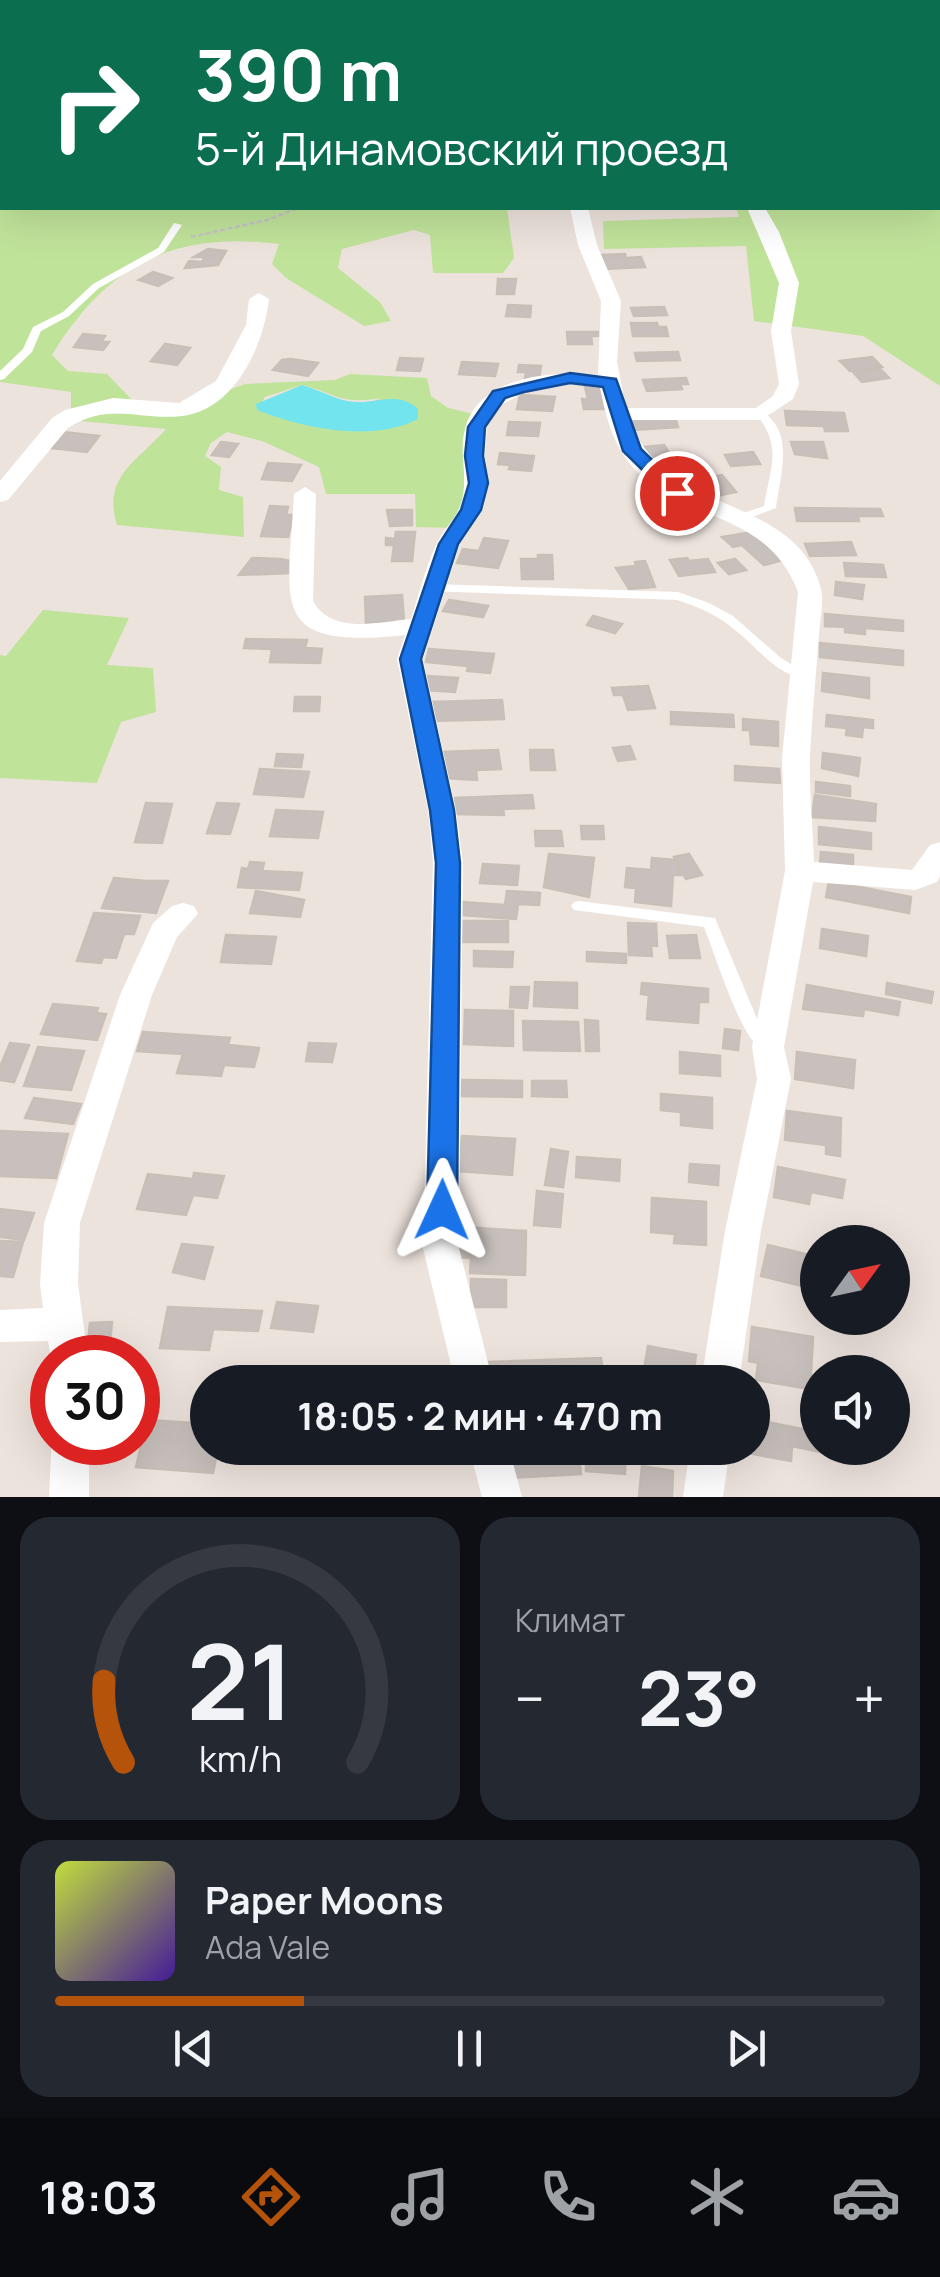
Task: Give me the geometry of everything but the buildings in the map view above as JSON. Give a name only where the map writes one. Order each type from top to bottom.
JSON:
[{"type":"street","points":[[580,210],[611,302],[607,361],[632,451],[677,493],[742,517],[792,553],[807,580],[810,615],[800,674],[796,759],[800,871],[768,1047],[774,1079],[743,1230],[723,1365]]},
{"type":"street","points":[[619,414],[761,414],[774,408],[789,384],[781,331],[789,283],[757,210]]},
{"type":"street","points":[[0,495],[60,423],[73,415],[114,404],[165,410],[198,404],[225,385],[256,325],[259,299]]},
{"type":"street","points":[[470,1365],[441,1248],[448,863],[442,810],[410,659],[448,544],[471,510],[478,483],[474,456],[476,427],[491,402],[520,387],[570,378],[610,382]]},
{"type":"street","points":[[305,494],[301,601],[305,612],[317,625],[332,630],[419,626]]},
{"type":"street","points":[[800,871],[915,880],[926,875],[940,852]]},
{"type":"street","points":[[64,1335],[58,1284],[62,1223],[136,995],[164,931],[183,914]]},
{"type":"street","points":[[0,1326],[39,1335]]},
{"type":"street","points":[[68,1497],[69,1465]]},
{"type":"street","points":[[494,1465],[502,1497]]},
{"type":"street","points":[[703,1497],[708,1465]]},
{"type":"lane","points":[[0,377],[28,350],[37,329],[66,314],[96,286],[161,250],[177,225]]},
{"type":"lane","points":[[742,517],[770,508],[781,456],[772,423],[761,414]]},
{"type":"lane","points":[[434,588],[678,596],[710,606],[742,628],[783,669],[800,674]]},
{"type":"lane","points":[[578,906],[710,922],[753,1030],[768,1047]]},
{"type":"path","points":[[165,241],[267,220],[293,210]]},
{"type":"green space","points":[[0,210],[507,210],[514,258],[503,273],[433,273],[430,235],[414,230],[342,249],[338,268],[380,302],[391,321],[364,326],[286,278],[272,264],[279,244],[206,243],[175,250],[120,277],[73,324],[52,355],[68,371],[107,374],[134,402],[71,411],[71,392],[0,382]]},
{"type":"green space","points":[[737,210],[940,210],[940,386],[863,336],[754,321],[746,246],[604,249],[603,221],[739,217]]},
{"type":"green space","points":[[350,374],[427,378],[431,396],[448,408],[478,415],[472,484],[452,528],[416,527],[415,494],[326,494],[319,467],[262,441],[227,432],[211,443],[205,456],[221,467],[219,490],[243,497],[244,537],[117,525],[114,494],[118,482],[166,429],[69,420],[82,414],[167,413],[245,384],[335,380]],"holes":[[[302,385],[347,399],[381,398],[315,426],[257,410],[265,397]]]},
{"type":"green space","points":[[43,610],[129,618],[107,665],[153,668],[156,712],[121,722],[97,783],[0,778],[0,655],[6,656]]},
{"type":"water","points":[[302,385],[349,401],[403,400],[418,409],[418,419],[380,430],[338,430],[257,410],[256,404]]},
{"type":"route","points":[[442,1210],[448,863],[442,810],[410,659],[448,544],[471,510],[478,483],[474,456],[476,427],[499,394],[570,378],[610,382],[632,451],[677,493]]}]
